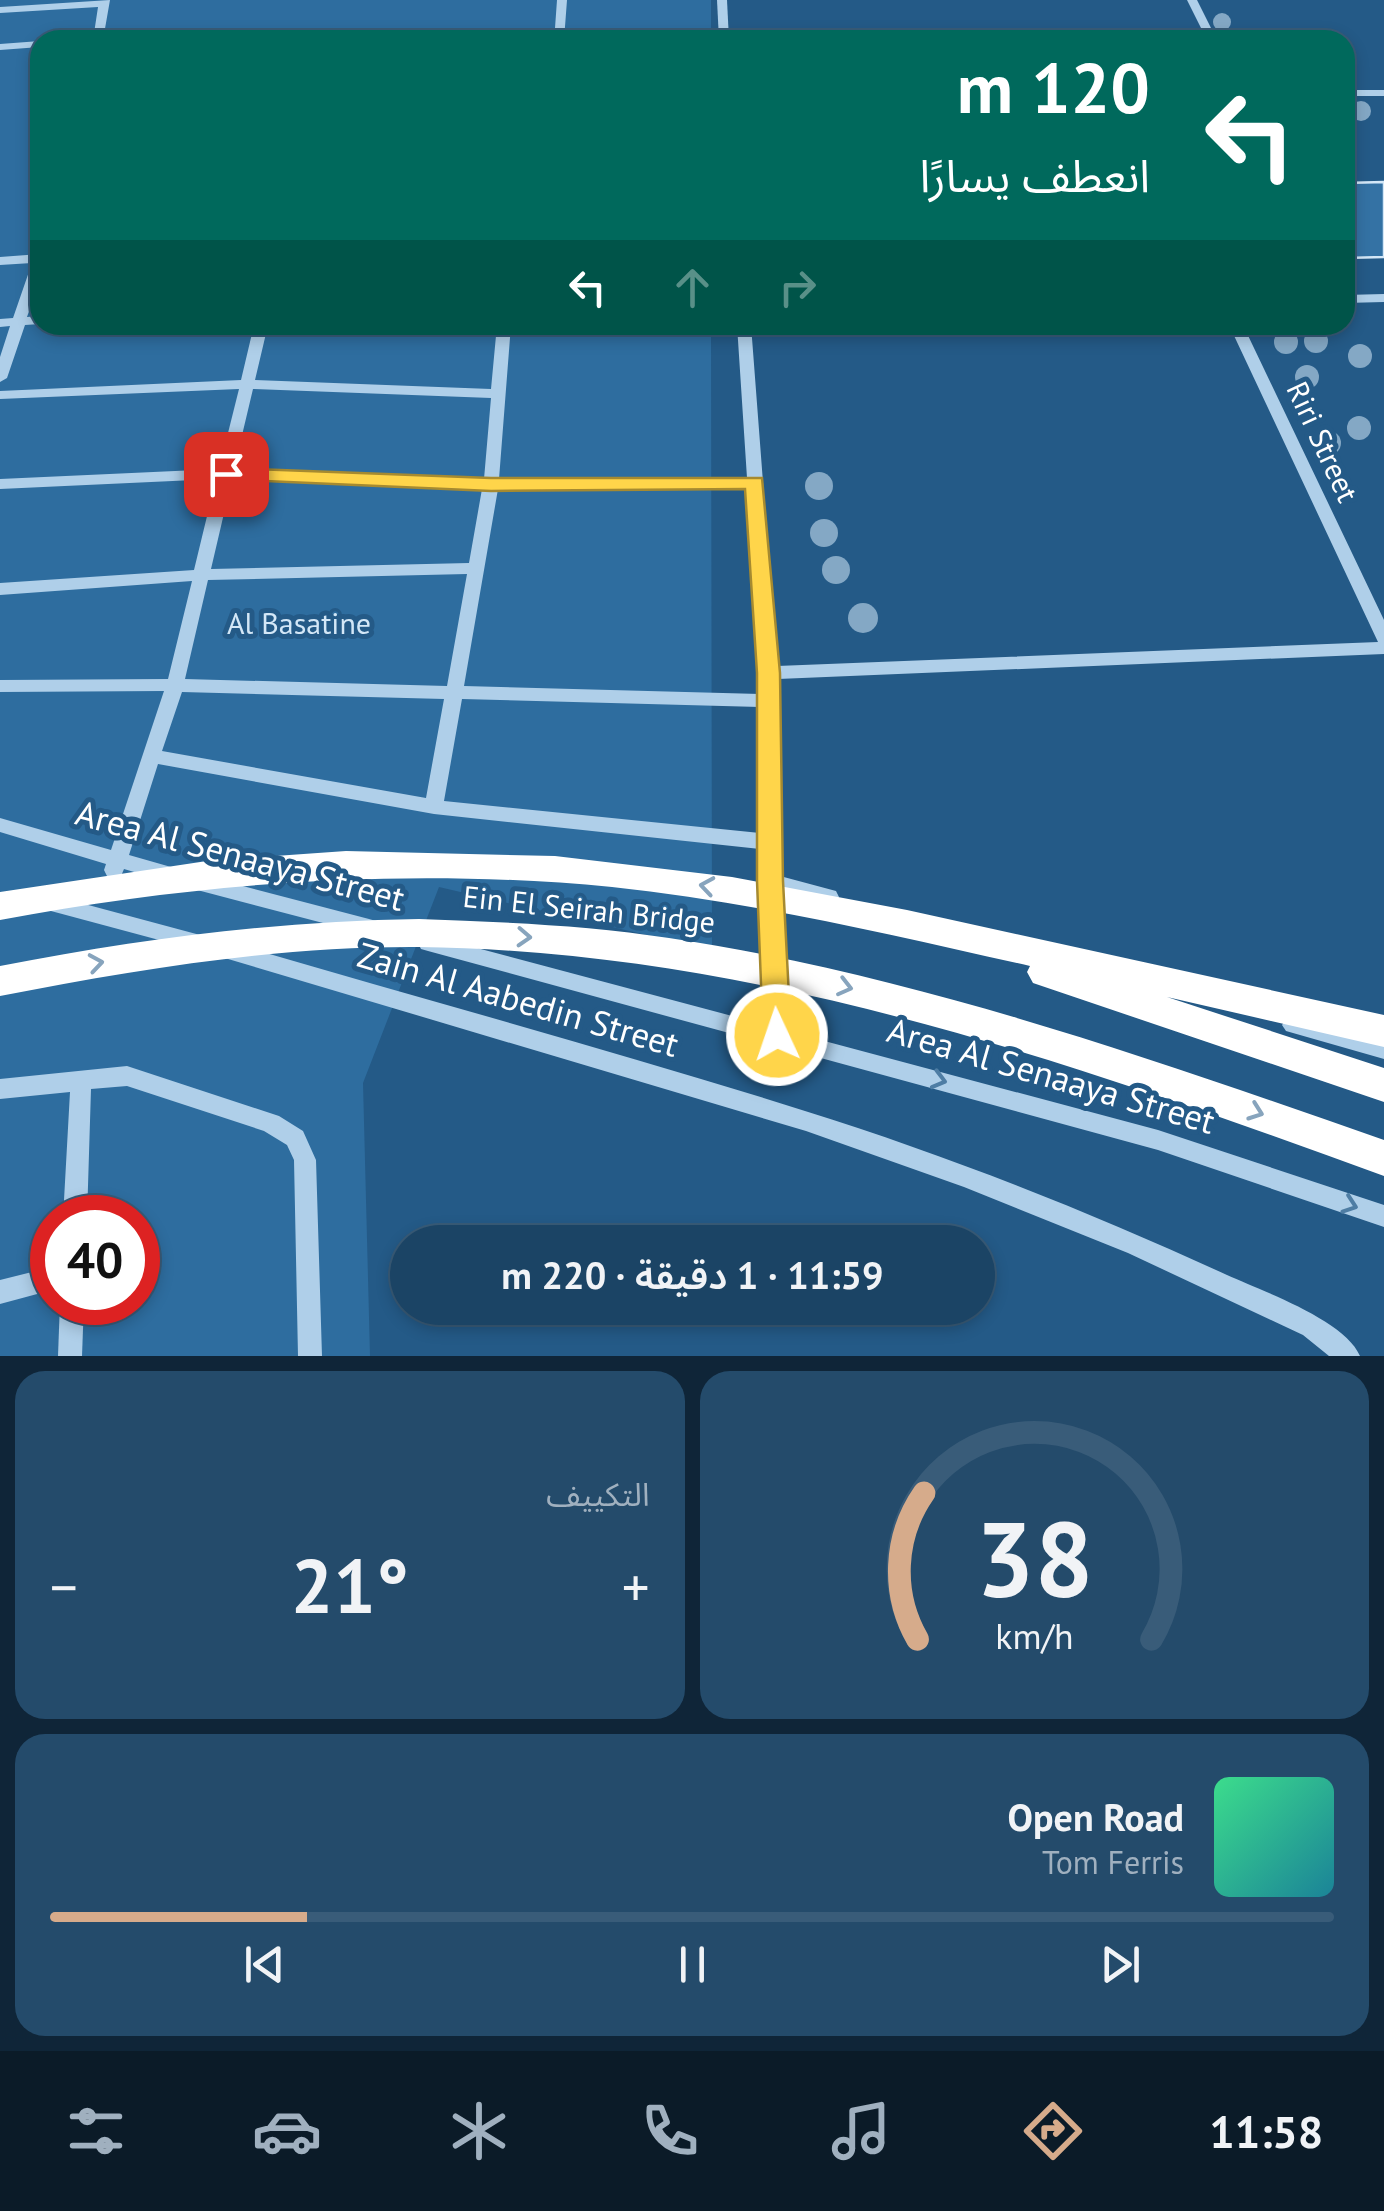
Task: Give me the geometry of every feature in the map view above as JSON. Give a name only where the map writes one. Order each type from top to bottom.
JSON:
[{"type":"highway","name":"Ein El Seirah Bridge","points":[[0,906],[194,874],[316,865],[553,868],[669,880],[906,921],[1384,1031]]},
{"type":"highway","points":[[906,921],[1013,961],[1384,1084]]},
{"type":"highway","name":"Ein El Seirah Bridge","points":[[0,981],[180,950],[298,937],[420,933],[538,937],[654,950],[770,969],[999,1026],[1127,1066],[1384,1158]]},
{"type":"street","points":[[560,30],[562,0]]},
{"type":"street","points":[[722,0],[724,30]]},
{"type":"street","points":[[1192,0],[1207,30]]},
{"type":"street","points":[[0,10],[104,2],[100,30]]},
{"type":"street","points":[[0,47],[30,45]]},
{"type":"street","points":[[1355,93],[1384,92]]},
{"type":"street","points":[[0,261],[30,259]]},
{"type":"street","points":[[0,378],[30,290]]},
{"type":"street","points":[[1355,300],[1382,302]]},
{"type":"street","points":[[0,324],[30,320]]},
{"type":"street","points":[[101,914],[175,685],[259,335]]},
{"type":"street","points":[[434,807],[491,484],[503,335]]},
{"type":"street","points":[[745,335],[768,673],[770,881],[777,1035]]},
{"type":"street","name":"Riri Street","points":[[1241,335],[1384,638]]},
{"type":"street","points":[[0,394],[247,384],[497,394]]},
{"type":"street","points":[[0,484],[226,474],[491,484],[755,483]]},
{"type":"street","points":[[0,588],[201,575],[476,568]]},
{"type":"street","points":[[768,673],[1384,648]]},
{"type":"street","points":[[0,686],[175,685],[768,701]]},
{"type":"street","points":[[152,756],[434,807],[770,842]]},
{"type":"street","name":"Area Al Senaaya Street","points":[[0,825],[117,861],[1158,1140],[1384,1216]]},
{"type":"street","points":[[770,881],[1384,1050]]},
{"type":"street","name":"Zain Al Aabedin Street","points":[[0,892],[101,914],[806,1121],[967,1177],[1136,1245],[1312,1326],[1348,1356]]},
{"type":"street","points":[[0,1089],[127,1076],[271,1123],[295,1138],[305,1160],[310,1356]]},
{"type":"street","points":[[77,1195],[81,1080]]},
{"type":"street","points":[[0,1292],[30,1285]]},
{"type":"street","points":[[70,1356],[71,1325]]},
{"type":"green space","name":"Al Basatine","points":[[0,0],[711,0],[711,30],[30,30],[30,335],[711,335],[712,950],[439,887],[363,1083],[370,1356],[0,1356]]},
{"type":"building","points":[[1384,182],[1384,257],[1355,258],[1355,183]]},
{"type":"route","points":[[226,474],[491,484],[755,483],[768,673],[770,881],[777,1035]]}]
